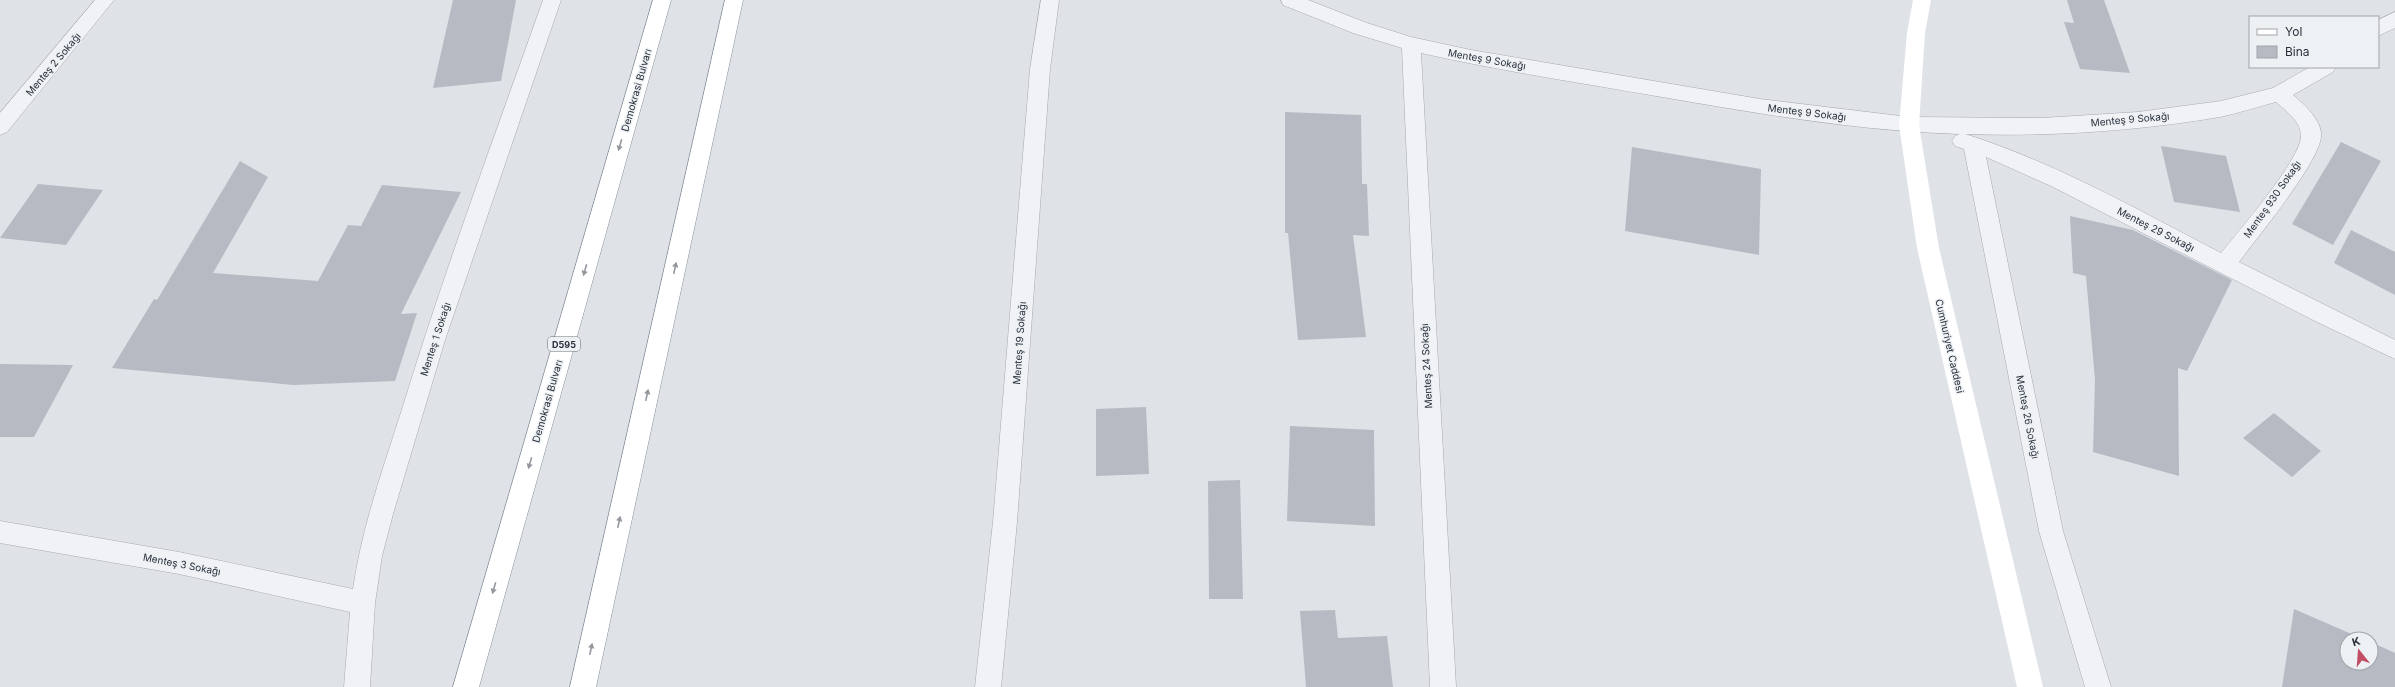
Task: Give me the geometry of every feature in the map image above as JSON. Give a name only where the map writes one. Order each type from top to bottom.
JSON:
[{"type":"main road","name":"Demokrasi Bulvarı","points":[[466,687],[662,0]]},
{"type":"main road","points":[[583,687],[734,0]]},
{"type":"main road","name":"Cumhuriyet Caddesi","points":[[1922,0],[1916,33],[1909,125],[1928,248],[2030,687]]},
{"type":"street","name":"Menteş 2 Sokağı","points":[[0,128],[105,0]]},
{"type":"street","name":"Menteş 1 Sokağı","points":[[357,687],[363,603],[370,556],[381,514],[434,340],[552,0]]},
{"type":"street","name":"Menteş 19 Sokağı","points":[[988,687],[1005,522],[1040,69],[1050,0]]},
{"type":"street","name":"Menteş 9 Sokağı","points":[[1301,2],[1360,28],[1411,44],[1471,57],[1760,106],[1909,125],[1981,127],[2138,120],[2221,109],[2279,94],[2324,68]]},
{"type":"street","points":[[2379,29],[2395,19]]},
{"type":"street","name":"Menteş 24 Sokağı","points":[[1411,44],[1443,687]]},
{"type":"street","name":"Menteş 930 Sokağı","points":[[2225,264],[2284,184],[2311,138],[2309,127],[2299,112],[2279,94]]},
{"type":"street","name":"Menteş 29 Sokağı","points":[[1909,125],[1973,144],[2059,181],[2225,264],[2336,323],[2395,350]]},
{"type":"street","name":"Menteş 26 Sokağı","points":[[1973,144],[2051,531],[2098,687]]},
{"type":"street","name":"Menteş 3 Sokağı","points":[[0,532],[179,563],[363,603]]},
{"type":"building","points":[[453,0],[516,0],[501,81],[433,88]]},
{"type":"building","points":[[2067,0],[2104,0],[2130,73],[2080,69],[2064,22],[2074,23]]},
{"type":"building","points":[[1285,112],[1361,115],[1362,184],[1367,184],[1369,236],[1353,235],[1366,337],[1298,340],[1288,233],[1285,233]]},
{"type":"building","points":[[2341,142],[2381,161],[2333,245],[2292,224]]},
{"type":"building","points":[[2161,146],[2226,156],[2240,212],[2174,202]]},
{"type":"building","points":[[1632,147],[1761,169],[1759,255],[1625,231]]},
{"type":"building","points":[[240,161],[268,177],[213,273],[318,281],[348,225],[361,226],[382,185],[461,192],[401,314],[417,313],[395,381],[293,385],[112,368],[154,299],[157,300]]},
{"type":"building","points":[[38,184],[103,190],[66,245],[0,238]]},
{"type":"building","points":[[2070,216],[2133,230],[2232,280],[2187,371],[2178,368],[2179,476],[2093,452],[2095,380],[2086,276],[2073,273]]},
{"type":"building","points":[[2351,230],[2395,252],[2395,295],[2334,263]]},
{"type":"building","points":[[0,364],[73,365],[34,437],[0,437]]},
{"type":"building","points":[[1146,407],[1149,474],[1096,476],[1096,409]]},
{"type":"building","points":[[2274,413],[2321,451],[2292,477],[2243,438]]},
{"type":"building","points":[[1290,426],[1374,430],[1375,526],[1287,521]]},
{"type":"building","points":[[1240,480],[1243,599],[1209,599],[1208,481]]},
{"type":"building","points":[[2294,609],[2345,631],[2339,631],[2339,671],[2379,671],[2379,646],[2395,653],[2395,687],[2282,687]]},
{"type":"building","points":[[1335,610],[1338,638],[1387,636],[1393,687],[1306,687],[1300,611]]}]
